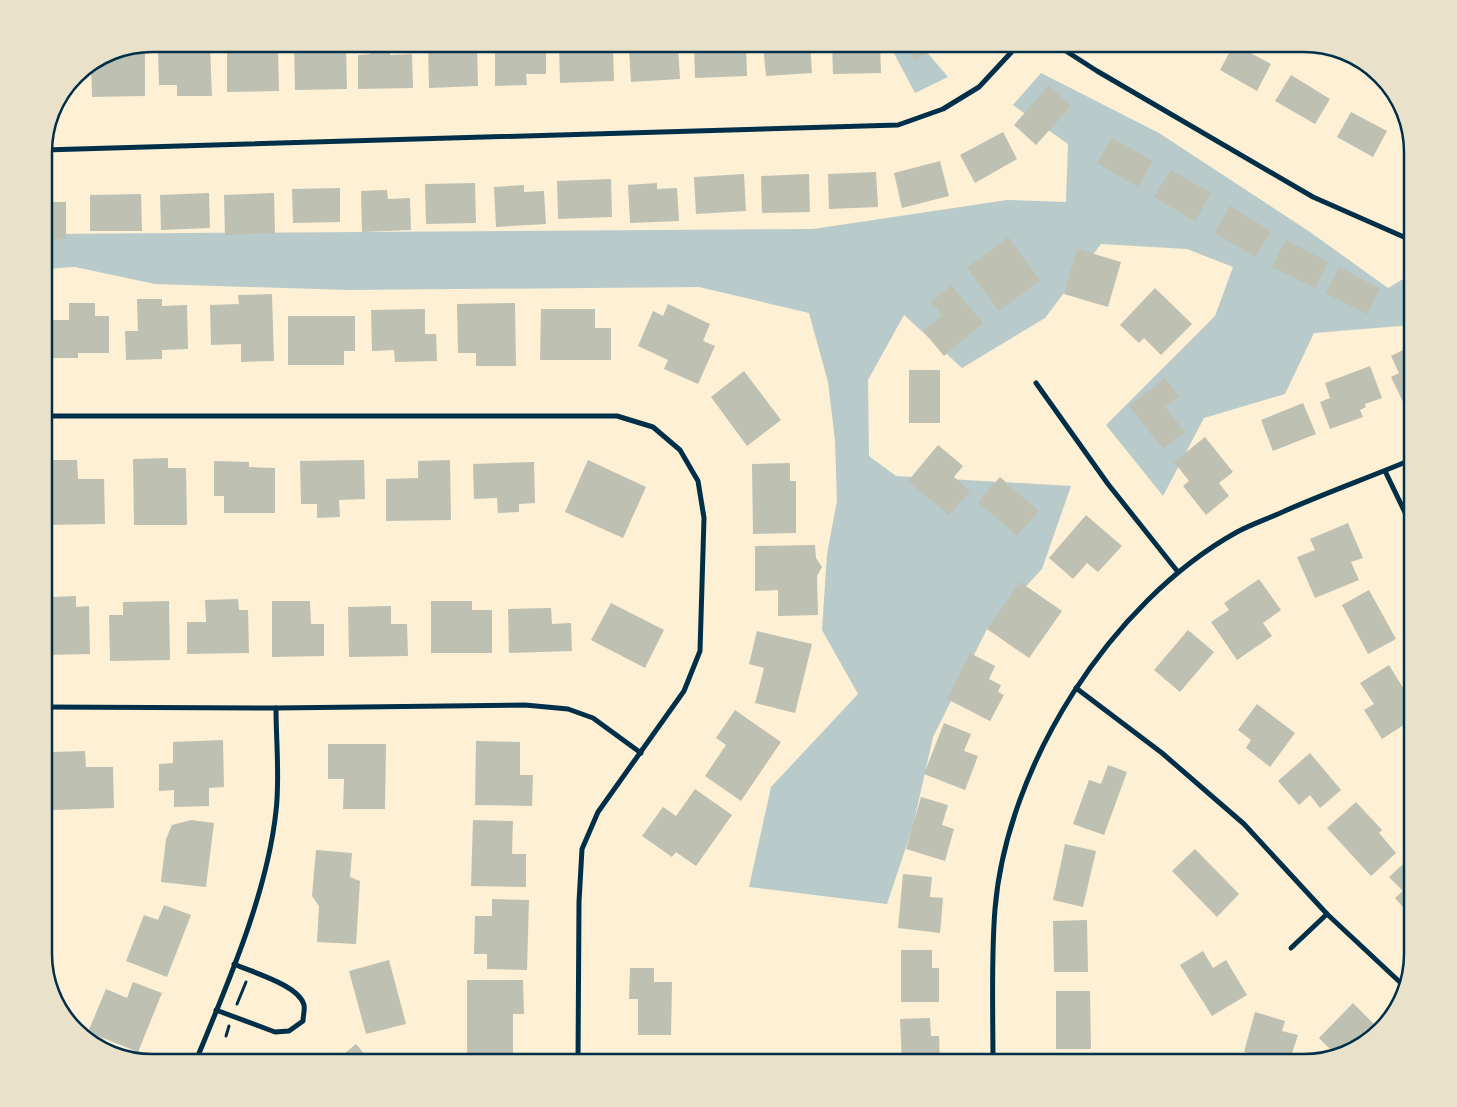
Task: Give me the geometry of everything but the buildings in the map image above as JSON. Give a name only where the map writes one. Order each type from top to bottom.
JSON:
[{"type":"street","points":[[53,150],[898,125],[943,109],[979,87],[1011,52]]},
{"type":"street","points":[[1067,52],[1097,72],[1313,196],[1404,237]]},
{"type":"street","points":[[1036,383],[1108,484],[1178,572]]},
{"type":"street","points":[[53,416],[617,416],[653,427],[680,450],[698,481],[704,518],[700,651],[684,691],[598,812],[582,849],[578,902],[578,1054]]},
{"type":"street","points":[[993,1054],[995,908],[1009,833],[1031,770],[1076,688],[1103,648],[1178,572],[1237,532],[1404,463]]},
{"type":"street","points":[[1385,471],[1404,510]]},
{"type":"street","points":[[1076,688],[1162,753],[1244,824],[1327,914],[1400,982]]},
{"type":"street","points":[[53,706],[276,708],[525,706],[568,709],[593,718],[641,753]]},
{"type":"street","points":[[198,1054],[234,964],[267,867],[277,810],[276,708]]},
{"type":"street","points":[[1291,948],[1327,914]]},
{"type":"street","points":[[216,1010],[275,1032],[290,1031],[303,1021],[304,1004],[296,994],[282,984],[234,964]]},
{"type":"path","points":[[226,1036],[250,971]]},
{"type":"shaded area","points":[[893,52],[927,52],[948,77],[915,93]]},
{"type":"shaded area","points":[[1041,73],[1159,133],[1310,232],[1388,288],[1404,278],[1404,326],[1314,333],[1285,394],[1204,418],[1163,496],[1106,425],[1215,316],[1233,267],[1187,249],[1101,244],[1045,318],[962,368],[904,315],[868,380],[869,456],[896,476],[1071,486],[1042,569],[987,629],[933,737],[913,826],[887,904],[749,887],[771,787],[858,694],[822,630],[827,554],[837,501],[835,440],[828,382],[809,313],[699,287],[348,290],[155,284],[75,267],[53,268],[53,234],[813,229],[1007,200],[1066,202],[1068,144],[1013,105]]}]
